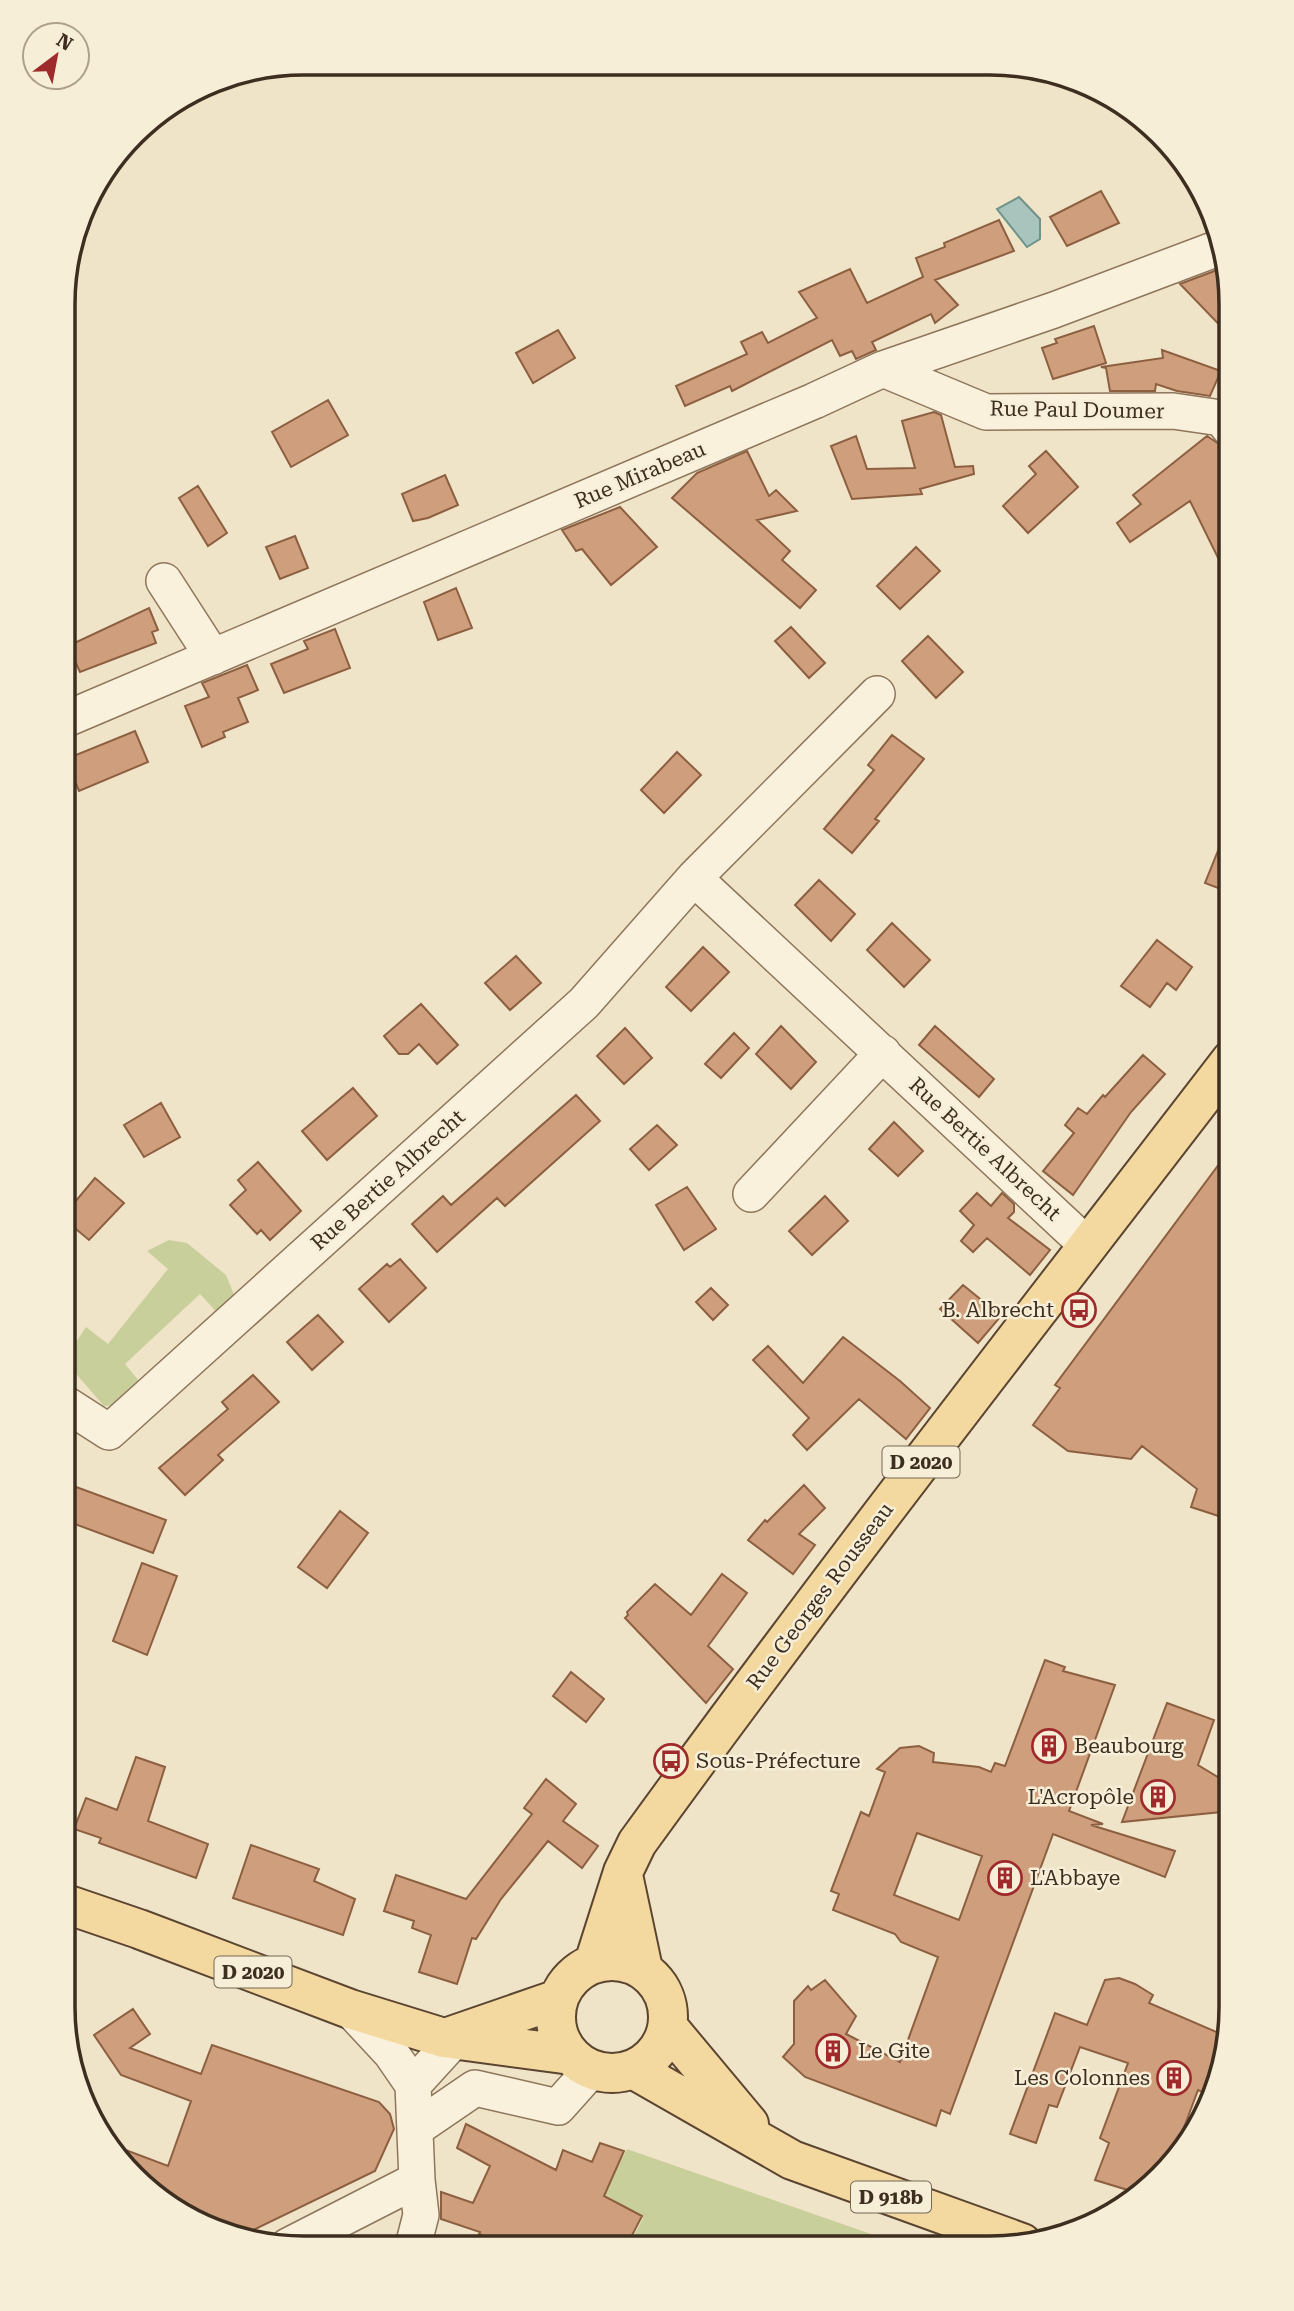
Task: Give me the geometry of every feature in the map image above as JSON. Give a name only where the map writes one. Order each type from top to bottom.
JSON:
[{"type":"main road","name":"Rue Georges Rousseau","points":[[594,1963],[623,1872],[637,1843],[766,1666],[1219,1076]]},
{"type":"main road","points":[[623,1872],[643,1969]]},
{"type":"main road","name":"D 2020","points":[[75,1907],[350,2009],[449,2039],[581,2062]]},
{"type":"main road","points":[[611,1961],[643,1969],[663,1993],[668,2010],[667,2027],[661,2045],[649,2059],[633,2069],[612,2073],[581,2062],[562,2042],[557,2028],[558,1999],[566,1983],[579,1971],[594,1963],[611,1961]]},
{"type":"main road","points":[[449,2039],[558,1999]]},
{"type":"main road","name":"D 918b","points":[[667,2027],[764,2142]]},
{"type":"main road","name":"D 918b","points":[[633,2069],[792,2160],[1001,2235]]},
{"type":"street","name":"Rue Mirabeau","points":[[75,716],[814,401],[883,369],[1054,310],[1212,251]]},
{"type":"street","name":"Rue Paul Doumer","points":[[883,369],[986,412],[1173,411],[1219,418]]},
{"type":"street","points":[[164,581],[213,657]]},
{"type":"street","name":"Rue Bertie Albrecht","points":[[75,1410],[109,1432],[584,1003],[694,878],[877,694]]},
{"type":"street","name":"Rue Bertie Albrecht","points":[[694,878],[1087,1245]]},
{"type":"street","points":[[751,1194],[883,1053]]},
{"type":"street","points":[[350,2009],[391,2053],[414,2085],[417,2180],[421,2215],[416,2236]]},
{"type":"street","points":[[414,2085],[449,2039]]},
{"type":"street","points":[[415,2129],[475,2088],[558,2107],[581,2062]]},
{"type":"street","points":[[308,2236],[417,2180]]},
{"type":"green space","points":[[169,1240],[187,1243],[226,1275],[235,1297],[221,1317],[200,1294],[125,1364],[144,1387],[119,1405],[104,1406],[75,1373],[75,1344],[86,1327],[108,1344],[168,1269],[147,1251]]},
{"type":"green space","points":[[627,2149],[877,2236],[634,2236],[643,2218],[604,2194]]},
{"type":"water","points":[[1019,197],[1040,219],[1040,239],[1027,247],[997,209]]},
{"type":"building","points":[[1101,191],[1119,223],[1067,246],[1050,217]]},
{"type":"building","points":[[999,220],[1014,251],[935,280],[958,305],[935,323],[931,314],[872,342],[876,350],[856,359],[852,351],[840,356],[832,340],[732,391],[730,386],[685,406],[676,386],[747,354],[741,342],[762,332],[768,343],[817,318],[799,292],[850,269],[867,303],[923,277],[916,258]]},
{"type":"building","points":[[1216,270],[1219,325],[1180,284]]},
{"type":"building","points":[[1094,326],[1106,363],[1053,379],[1042,348],[1057,343],[1055,339]]},
{"type":"building","points":[[558,330],[575,358],[533,383],[516,353]]},
{"type":"building","points":[[1162,350],[1219,370],[1210,396],[1177,391],[1156,384],[1155,391],[1110,391],[1106,368],[1101,367],[1163,358]]},
{"type":"building","points":[[328,400],[348,435],[291,467],[272,432]]},
{"type":"building","points":[[934,412],[941,415],[955,467],[973,466],[974,474],[920,489],[922,494],[852,499],[831,446],[856,436],[867,469],[915,468],[902,421]]},
{"type":"building","points":[[1207,436],[1219,444],[1219,559],[1190,501],[1130,542],[1117,523],[1141,504],[1133,495]]},
{"type":"building","points":[[747,451],[769,496],[776,490],[797,511],[757,520],[790,551],[782,560],[816,590],[800,608],[672,498],[697,473]]},
{"type":"building","points":[[1046,451],[1078,487],[1028,533],[1003,506],[1036,474],[1029,466]]},
{"type":"building","points":[[445,475],[458,505],[428,518],[413,521],[402,494]]},
{"type":"building","points":[[198,486],[227,533],[208,546],[179,498]]},
{"type":"building","points":[[620,507],[657,547],[611,585],[582,549],[576,551],[562,530]]},
{"type":"building","points":[[295,536],[308,568],[280,579],[266,547]]},
{"type":"building","points":[[916,547],[940,571],[900,609],[877,586]]},
{"type":"building","points":[[456,588],[472,628],[438,640],[424,602]]},
{"type":"building","points":[[149,608],[158,630],[152,632],[156,643],[80,672],[75,661],[75,643]]},
{"type":"building","points":[[791,627],[825,663],[809,678],[775,641]]},
{"type":"building","points":[[335,629],[350,668],[284,693],[271,664],[308,649],[304,641]]},
{"type":"building","points":[[928,636],[963,672],[936,698],[902,661]]},
{"type":"building","points":[[247,665],[258,690],[238,698],[248,722],[223,732],[225,737],[202,747],[185,706],[209,697],[202,683]]},
{"type":"building","points":[[135,731],[148,762],[79,791],[75,781],[75,755]]},
{"type":"building","points":[[892,735],[924,759],[875,819],[879,821],[852,853],[824,829],[874,770],[868,765]]},
{"type":"building","points":[[677,752],[701,775],[664,813],[641,790]]},
{"type":"building","points":[[1219,849],[1219,888],[1205,883]]},
{"type":"building","points":[[819,880],[855,914],[831,941],[795,905]]},
{"type":"building","points":[[892,923],[930,960],[904,987],[867,950]]},
{"type":"building","points":[[1157,940],[1192,967],[1176,990],[1167,983],[1150,1007],[1121,986]]},
{"type":"building","points":[[703,947],[729,972],[691,1011],[666,987]]},
{"type":"building","points":[[516,956],[541,983],[510,1010],[485,983]]},
{"type":"building","points":[[421,1004],[458,1045],[437,1064],[419,1044],[408,1054],[399,1054],[384,1036]]},
{"type":"building","points":[[781,1026],[816,1062],[791,1089],[756,1054]]},
{"type":"building","points":[[935,1026],[994,1079],[979,1097],[919,1045]]},
{"type":"building","points":[[625,1028],[652,1058],[624,1084],[597,1056]]},
{"type":"building","points":[[734,1033],[749,1048],[721,1078],[705,1064]]},
{"type":"building","points":[[1143,1055],[1165,1074],[1131,1112],[1073,1195],[1043,1171],[1074,1133],[1065,1125],[1078,1108],[1087,1114]]},
{"type":"building","points":[[353,1088],[377,1116],[327,1160],[302,1131]]},
{"type":"building","points":[[576,1095],[600,1121],[505,1206],[497,1198],[437,1252],[412,1224],[443,1196],[451,1205]]},
{"type":"building","points":[[161,1103],[180,1137],[144,1157],[124,1125]]},
{"type":"building","points":[[894,1122],[923,1151],[898,1176],[869,1149]]},
{"type":"building","points":[[657,1125],[677,1145],[649,1170],[630,1149]]},
{"type":"building","points":[[258,1162],[301,1211],[270,1240],[261,1230],[257,1234],[230,1205],[246,1190],[238,1180]]},
{"type":"building","points":[[1218,1165],[1218,1516],[1191,1507],[1197,1489],[1142,1446],[1131,1459],[1068,1451],[1033,1425],[1060,1388],[1055,1385]]},
{"type":"building","points":[[95,1178],[124,1203],[89,1240],[75,1228],[75,1202]]},
{"type":"building","points":[[687,1187],[716,1229],[684,1250],[656,1205]]},
{"type":"building","points":[[977,1193],[991,1206],[1002,1193],[1014,1204],[1014,1212],[1008,1218],[1050,1250],[1030,1275],[987,1238],[973,1252],[961,1241],[974,1225],[960,1211]]},
{"type":"building","points":[[825,1196],[848,1221],[812,1255],[789,1231]]},
{"type":"building","points":[[400,1259],[426,1288],[389,1322],[359,1289],[387,1264],[390,1267]]},
{"type":"building","points":[[963,1285],[1001,1316],[978,1343],[940,1309]]},
{"type":"building","points":[[711,1288],[728,1305],[713,1320],[696,1302]]},
{"type":"building","points":[[318,1315],[343,1342],[312,1370],[287,1342]]},
{"type":"building","points":[[843,1337],[930,1408],[906,1439],[859,1399],[807,1450],[793,1435],[809,1418],[753,1360],[768,1346],[803,1383]]},
{"type":"building","points":[[253,1375],[279,1402],[218,1455],[223,1460],[185,1495],[159,1468],[228,1409],[222,1402]]},
{"type":"building","points":[[804,1485],[825,1508],[799,1534],[815,1545],[793,1574],[748,1540],[765,1520],[767,1522]]},
{"type":"building","points":[[75,1487],[166,1520],[153,1553],[75,1524]]},
{"type":"building","points":[[340,1511],[368,1533],[327,1588],[298,1567]]},
{"type":"building","points":[[142,1563],[177,1576],[147,1655],[113,1641]]},
{"type":"building","points":[[722,1574],[747,1593],[708,1646],[733,1669],[706,1703],[625,1618],[627,1612],[655,1584],[691,1615]]},
{"type":"building","points":[[1045,1660],[1065,1667],[1063,1671],[1115,1685],[1069,1811],[1103,1824],[1091,1825],[1175,1851],[1165,1877],[1053,1834],[950,2114],[941,2110],[936,2126],[805,2077],[783,2057],[794,2044],[794,2001],[808,1986],[811,1990],[825,1980],[856,2016],[846,2034],[900,2062],[938,1957],[901,1942],[895,1934],[833,1910],[839,1894],[831,1891],[861,1812],[869,1816],[885,1772],[877,1769],[900,1748],[919,1746],[934,1753],[933,1762],[979,1767],[991,1772],[995,1763],[1005,1766]],"holes":[[[917,1833],[982,1856],[959,1920],[894,1895]]]},
{"type":"building","points":[[571,1672],[604,1699],[586,1722],[553,1696]]},
{"type":"building","name":"L'Acropôle","points":[[1167,1703],[1214,1720],[1198,1765],[1218,1777],[1218,1812],[1122,1822]]},
{"type":"building","points":[[136,1757],[165,1767],[148,1821],[208,1844],[196,1878],[99,1843],[101,1838],[75,1829],[86,1798],[117,1810]]},
{"type":"building","points":[[546,1779],[576,1804],[563,1821],[598,1846],[582,1868],[548,1841],[501,1899],[476,1939],[472,1938],[457,1984],[419,1972],[431,1935],[412,1928],[414,1921],[384,1911],[396,1875],[466,1899],[532,1814],[524,1808]]},
{"type":"building","points":[[251,1845],[319,1869],[314,1881],[355,1899],[343,1935],[233,1898]]},
{"type":"building","name":"Les Colonnes","points":[[1119,1978],[1135,1984],[1153,1995],[1149,2003],[1217,2032],[1207,2081],[1202,2092],[1198,2090],[1185,2126],[1152,2169],[1127,2190],[1095,2180],[1109,2143],[1100,2138],[1128,2063],[1080,2047],[1057,2107],[1049,2105],[1036,2143],[1010,2134],[1055,2013],[1087,2025],[1105,1980]]},
{"type":"building","points":[[133,2009],[150,2034],[130,2048],[201,2074],[212,2045],[379,2102],[390,2114],[394,2129],[375,2171],[254,2230],[245,2228],[190,2205],[142,2169],[127,2150],[168,2166],[191,2101],[121,2075],[94,2035]]},
{"type":"building","points":[[466,2124],[556,2170],[563,2150],[592,2162],[600,2143],[624,2151],[604,2196],[642,2216],[632,2236],[484,2236],[479,2234],[480,2232],[441,2219],[441,2192],[473,2203],[490,2166],[457,2148]]},
{"type":"place","name":"B. Albrecht","points":[[1079,1310]]},
{"type":"place","name":"Beaubourg","points":[[1049,1746]]},
{"type":"place","name":"Sous-Préfecture","points":[[671,1761]]},
{"type":"place","name":"L'Acropôle","points":[[1158,1797]]},
{"type":"place","name":"L'Abbaye","points":[[1005,1878]]},
{"type":"place","name":"Le Gite","points":[[833,2051]]},
{"type":"place","name":"Les Colonnes","points":[[1174,2078]]}]
